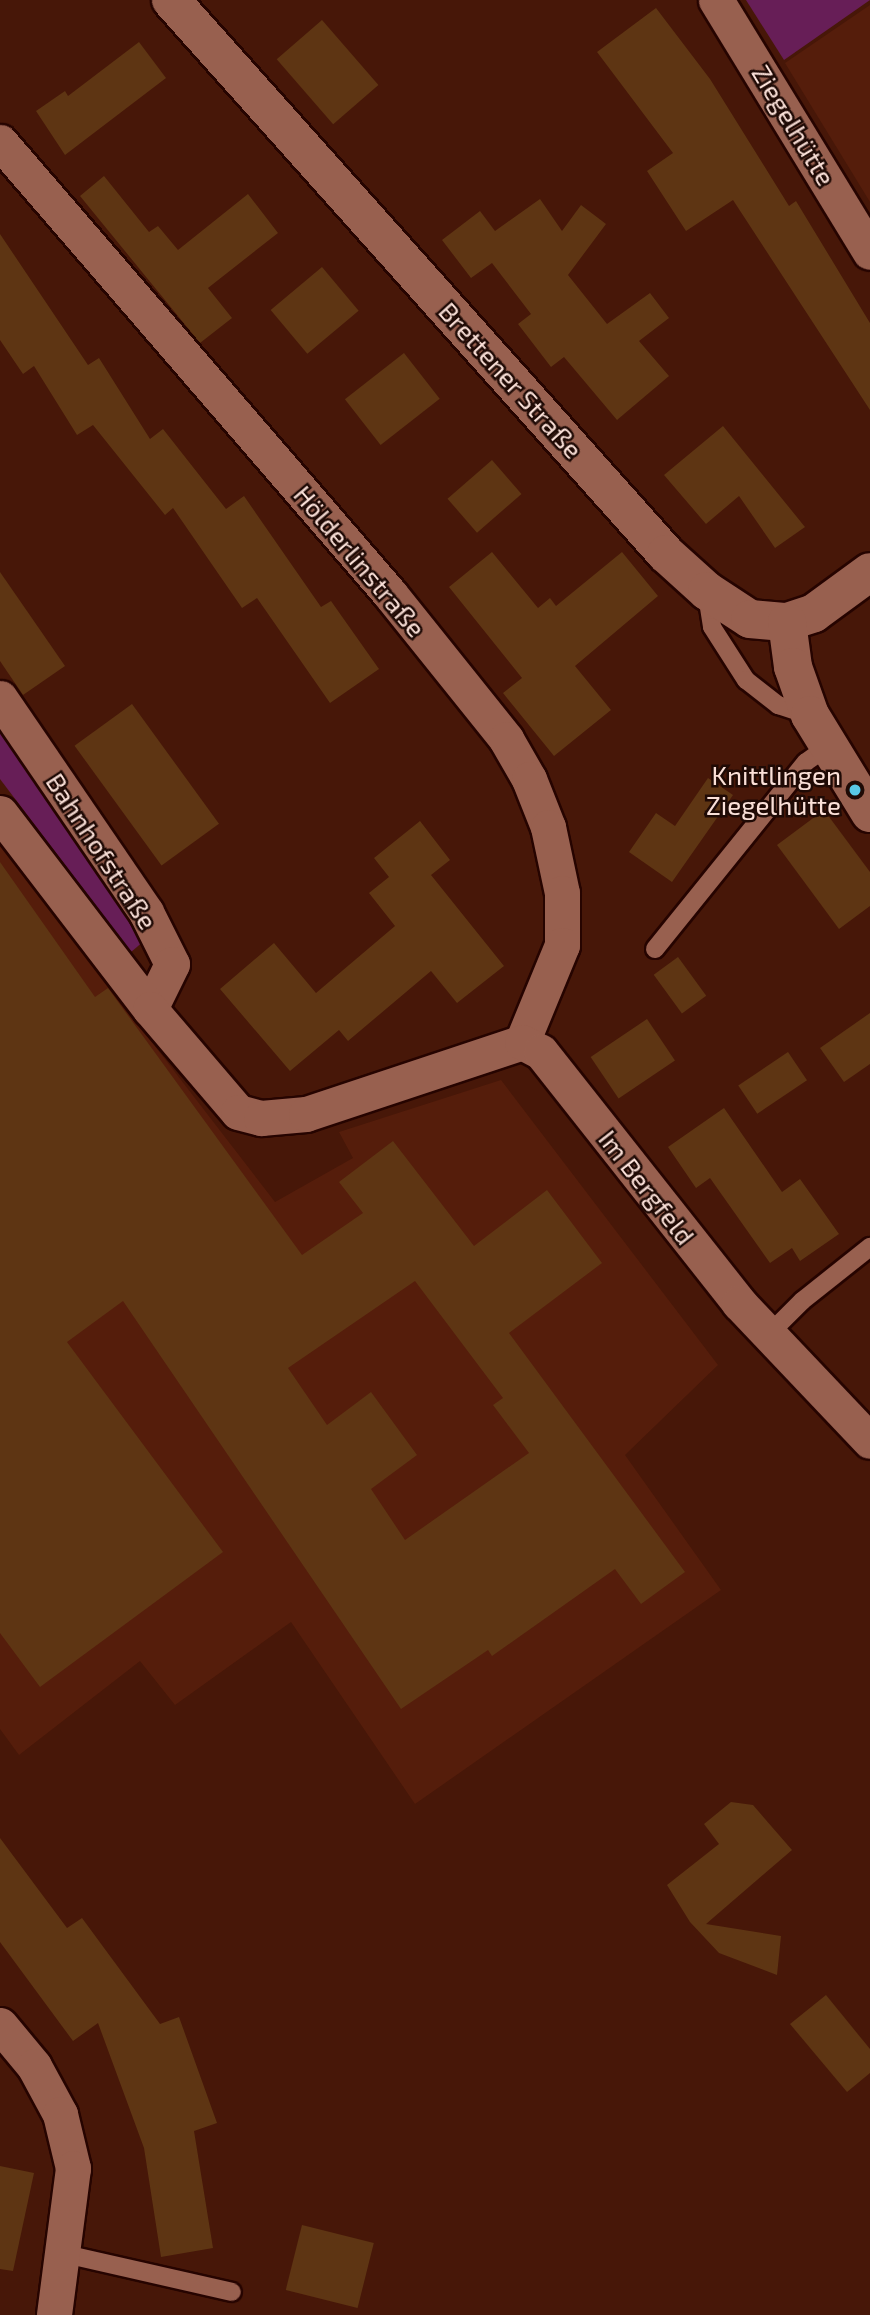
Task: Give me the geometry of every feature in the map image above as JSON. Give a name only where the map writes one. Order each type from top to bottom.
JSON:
[{"type":"street","name":"Brettener Straße","points":[[171,0],[666,554],[706,591],[750,619],[787,622]]},
{"type":"street","name":"Ziegelhütte","points":[[716,0],[870,252]]},
{"type":"street","name":"Hölderlinstraße","points":[[0,142],[390,594],[506,739],[523,769],[548,827],[562,906],[562,945],[522,1042]]},
{"type":"street","points":[[870,572],[814,613],[787,622],[793,667],[818,732],[870,813]]},
{"type":"street","name":"Bahnhofstraße","points":[[0,698],[146,912],[172,964],[150,1009]]},
{"type":"street","name":"Bahnhofstraße","points":[[0,813],[150,1009],[211,1084],[238,1112],[261,1118],[306,1114],[522,1042]]},
{"type":"street","name":"Im Bergfeld","points":[[522,1042],[541,1052],[768,1335],[870,1441]]},
{"type":"street","points":[[0,2025],[34,2067],[60,2114],[73,2168],[65,2253],[54,2315]]},
{"type":"lane","points":[[655,949],[806,762],[818,732],[746,680],[712,627],[706,591]]},
{"type":"lane","points":[[768,1335],[802,1301],[870,1247]]},
{"type":"lane","points":[[65,2253],[232,2292]]},
{"type":"shaded area","points":[[746,0],[870,0],[784,60]]},
{"type":"shaded area","points":[[870,5],[870,202],[785,63]]},
{"type":"shaded area","points":[[0,722],[144,941],[131,952],[0,779]]},
{"type":"shaded area","points":[[0,845],[275,1202],[353,1158],[339,1132],[501,1080],[718,1365],[625,1455],[721,1590],[415,1804],[291,1622],[175,1705],[140,1661],[19,1755],[0,1729]]},
{"type":"building","points":[[656,8],[710,79],[789,206],[796,201],[870,323],[870,410],[733,200],[686,231],[647,171],[673,153],[597,52]]},
{"type":"building","points":[[322,20],[378,85],[333,124],[277,59]]},
{"type":"building","points":[[139,42],[166,78],[65,155],[36,111],[65,91],[68,96]]},
{"type":"building","points":[[104,176],[149,232],[158,226],[178,250],[248,194],[278,233],[208,288],[232,318],[200,343],[80,196]]},
{"type":"building","points":[[540,199],[562,231],[581,205],[606,224],[568,275],[607,324],[650,293],[669,318],[639,341],[669,376],[617,420],[564,357],[551,367],[518,324],[531,314],[492,263],[471,278],[442,240],[480,211],[495,231]]},
{"type":"building","points":[[0,234],[88,365],[99,358],[150,439],[163,429],[226,509],[244,496],[321,607],[331,601],[379,669],[330,703],[257,598],[242,608],[173,508],[165,515],[93,425],[77,435],[34,366],[23,374],[0,340]]},
{"type":"building","points":[[322,267],[359,311],[307,354],[271,310]]},
{"type":"building","points":[[404,353],[440,399],[381,445],[345,399]]},
{"type":"building","points":[[723,426],[805,527],[775,548],[739,496],[706,524],[664,475]]},
{"type":"building","points":[[492,460],[522,494],[477,533],[447,499]]},
{"type":"building","points":[[492,552],[538,608],[550,598],[556,606],[622,552],[658,596],[575,666],[611,710],[554,756],[503,693],[522,678],[449,587]]},
{"type":"building","points":[[0,572],[65,666],[23,695],[0,661]]},
{"type":"building","points":[[132,704],[219,824],[162,865],[75,746]]},
{"type":"building","points":[[708,778],[733,795],[672,882],[629,852],[656,813],[675,826]]},
{"type":"building","points":[[824,810],[870,872],[870,906],[839,929],[777,845]]},
{"type":"building","points":[[420,821],[450,860],[431,875],[504,966],[457,1003],[431,971],[348,1041],[339,1030],[290,1071],[220,989],[274,943],[316,993],[395,926],[369,893],[389,877],[374,858]]},
{"type":"building","points":[[0,862],[95,997],[108,988],[302,1255],[363,1213],[339,1182],[393,1141],[474,1246],[547,1190],[602,1263],[509,1333],[685,1572],[641,1604],[615,1569],[492,1656],[488,1650],[401,1709],[123,1301],[67,1342],[223,1552],[40,1687],[0,1633]],"holes":[[[415,1281],[503,1398],[493,1405],[529,1453],[405,1540],[371,1489],[417,1455],[371,1392],[327,1425],[288,1368]]]},
{"type":"building","points":[[678,957],[706,996],[682,1013],[654,975]]},
{"type":"building","points":[[870,1013],[870,1064],[844,1082],[820,1048]]},
{"type":"building","points":[[647,1019],[675,1060],[619,1098],[591,1057]]},
{"type":"building","points":[[788,1052],[807,1080],[757,1114],[738,1086]]},
{"type":"building","points":[[724,1108],[782,1192],[800,1179],[839,1234],[800,1261],[792,1248],[770,1263],[710,1178],[696,1188],[668,1147]]},
{"type":"building","points":[[731,1802],[753,1805],[792,1850],[706,1924],[781,1936],[777,1975],[719,1953],[690,1922],[667,1885],[719,1844],[704,1824]]},
{"type":"building","points":[[0,1838],[67,1928],[82,1918],[160,2024],[179,2017],[217,2123],[194,2131],[213,2248],[161,2257],[144,2148],[98,2023],[73,2041],[0,1942]]},
{"type":"building","points":[[826,1995],[870,2049],[870,2073],[847,2092],[790,2024]]},
{"type":"building","points":[[0,2166],[34,2173],[13,2271],[0,2269]]},
{"type":"building","points":[[302,2225],[374,2243],[358,2308],[286,2290]]},
{"type":"place","name":"Knittlingen Ziegelhütte","points":[[855,790]]}]
